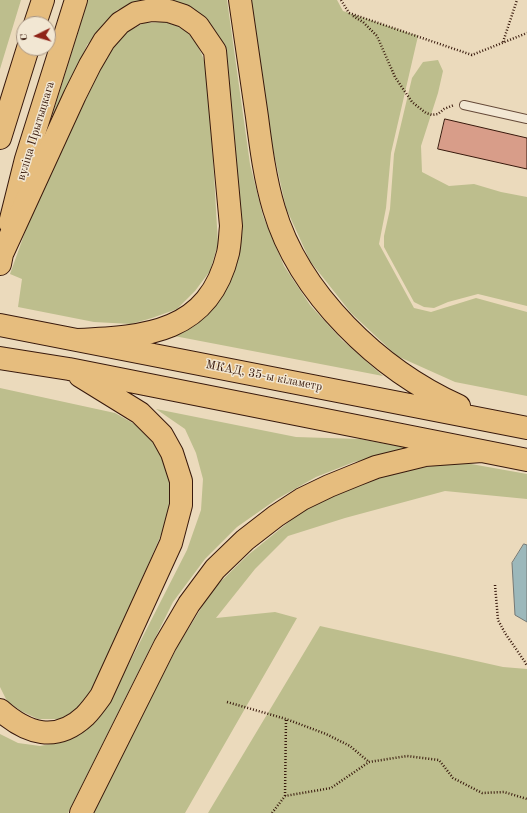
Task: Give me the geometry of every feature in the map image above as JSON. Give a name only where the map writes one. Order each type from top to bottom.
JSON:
[{"type":"main road","points":[[38,16],[43,0]]},
{"type":"main road","name":"вуліца Прытыцкага","points":[[1,259],[26,159],[76,0]]},
{"type":"main road","points":[[240,0],[266,178],[274,210],[285,239],[301,269],[321,297],[343,323],[365,345],[387,363],[436,396],[489,420]]},
{"type":"main road","points":[[1,259],[75,95],[104,41],[120,23],[136,13],[152,10],[169,11],[184,16],[198,26],[215,51],[231,226],[228,252],[221,274],[213,291],[198,309],[180,323],[155,332],[119,338],[77,340]]},
{"type":"main road","points":[[0,138],[26,56]]},
{"type":"main road","name":"МКАД, 35-ы кіламетр","points":[[0,325],[527,428]]},
{"type":"main road","points":[[0,358],[69,369],[527,460]]},
{"type":"main road","points":[[0,710],[14,722],[32,730],[52,733],[67,729],[85,716],[101,696],[171,543],[181,505],[181,481],[172,453],[162,435],[140,414],[69,369]]},
{"type":"main road","points":[[81,813],[165,645],[185,611],[215,569],[245,540],[276,516],[302,499],[329,486],[376,467],[425,454],[482,451]]},
{"type":"lane","points":[[464,105],[527,119]]},
{"type":"path","points":[[341,0],[349,13],[363,22],[377,36],[395,77],[412,102],[426,113],[432,114],[438,114],[452,105],[464,105]]},
{"type":"path","points":[[503,42],[517,0]]},
{"type":"path","points":[[349,13],[472,55],[527,33]]},
{"type":"path","points":[[495,585],[498,620],[505,634],[527,666]]},
{"type":"path","points":[[227,702],[286,719],[326,734],[350,746],[369,762]]},
{"type":"path","points":[[272,813],[285,796],[286,719]]},
{"type":"path","points":[[285,796],[331,788],[369,762],[407,756],[439,760],[453,778],[482,793],[504,792],[527,799]]},
{"type":"green space","points":[[0,0],[21,0],[16,16],[0,69]]},
{"type":"green space","points":[[88,0],[145,0],[117,10],[87,45],[44,142]]},
{"type":"green space","points":[[166,0],[227,0],[250,164],[263,216],[284,266],[310,305],[342,340],[383,376],[169,335],[227,284],[219,38],[211,25],[200,14],[183,4]]},
{"type":"green space","points":[[251,0],[337,0],[343,11],[418,36],[391,153],[386,208],[379,244],[414,308],[431,312],[476,298],[527,312],[527,396],[455,382],[397,356],[351,313],[310,261],[286,208],[268,127]]},
{"type":"green space","points":[[164,22],[179,27],[190,35],[198,46],[208,72],[218,244],[210,271],[195,291],[177,309],[131,324],[94,322],[18,307],[22,279],[10,274],[33,210],[110,49],[125,33],[144,23]]},
{"type":"green space","points":[[438,60],[443,71],[438,93],[421,146],[422,172],[449,186],[474,184],[501,192],[527,197],[527,306],[478,294],[448,302],[434,308],[424,307],[414,302],[384,247],[384,236],[390,209],[394,154],[412,78],[423,62]]},
{"type":"green space","points":[[0,388],[115,413],[138,426],[153,441],[167,461],[172,488],[167,521],[96,685],[77,709],[60,719],[38,719],[21,711],[7,701],[0,687]]},
{"type":"green space","points":[[156,409],[296,437],[360,439],[414,449],[354,462],[316,477],[277,499],[237,527],[205,559],[173,602],[68,813],[0,813],[0,734],[18,743],[40,746],[63,742],[84,730],[115,691],[187,550],[201,510],[203,479],[196,453],[185,429]]},
{"type":"green space","points":[[460,462],[527,474],[527,499],[445,491],[345,518],[288,536],[255,569],[216,618],[275,612],[297,618],[185,813],[92,813],[179,644],[213,589],[248,555],[306,508],[348,488],[399,471]]},
{"type":"green space","points":[[320,626],[503,667],[527,669],[527,813],[208,813]]},
{"type":"water","points":[[524,544],[527,545],[527,622],[515,615],[512,563]]},
{"type":"building","points":[[445,119],[527,138],[527,169],[438,149]]}]
